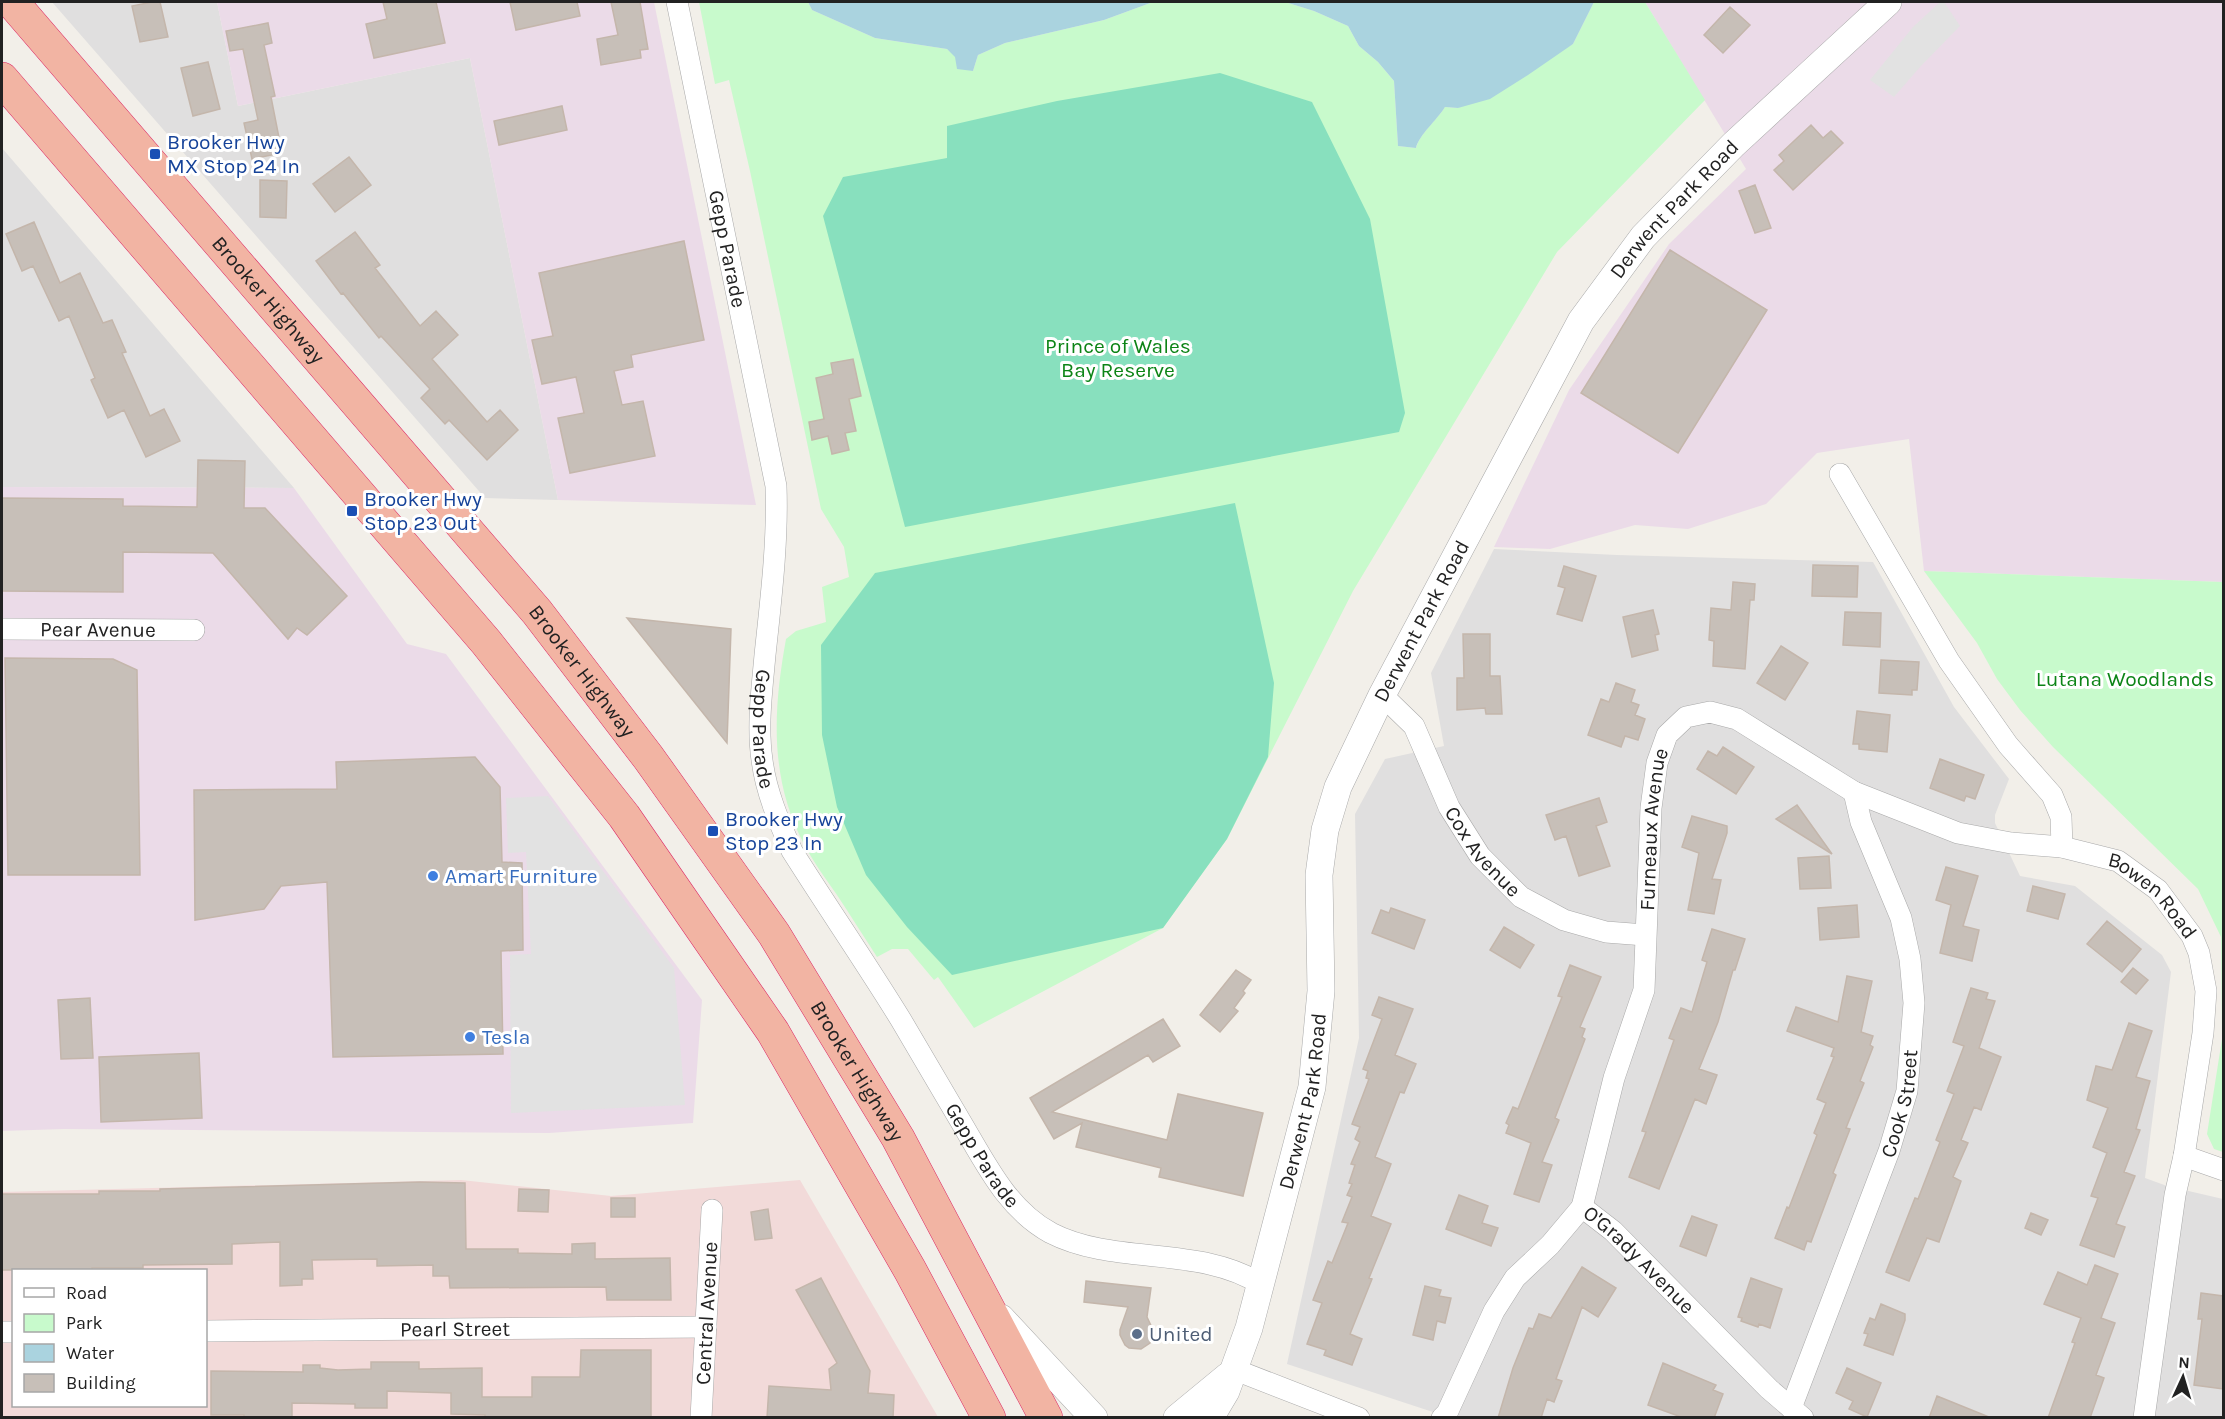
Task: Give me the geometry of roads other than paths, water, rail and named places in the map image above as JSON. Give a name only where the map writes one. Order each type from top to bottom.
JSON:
[{"type":"highway","name":"Brooker Highway","points":[[12,2],[537,612],[648,757],[780,944],[898,1138],[1046,1418]]},
{"type":"highway","points":[[2,9],[64,65]]},
{"type":"highway","points":[[9,89],[486,642],[624,816],[779,1042],[910,1270],[989,1418]]},
{"type":"street","name":"Gepp Parade","points":[[677,2],[776,486],[775,554],[760,727],[762,760],[779,824],[792,851],[900,1018],[992,1174],[1023,1215],[1039,1226],[1070,1241],[1197,1262],[1245,1274],[1262,1285]]},
{"type":"street","name":"Derwent Park Road","points":[[1210,1418],[1243,1345],[1262,1285],[1312,1087],[1321,991],[1318,875],[1326,830],[1338,787],[1382,695],[1581,321],[1643,237],[1733,146],[1888,2]]},
{"type":"street","points":[[1840,474],[1949,661],[2008,745],[2052,795],[2061,817],[2062,848]]},
{"type":"street","name":"Pear Avenue","points":[[2,629],[194,630]]},
{"type":"street","name":"Cox Avenue","points":[[1382,695],[1414,726],[1449,807],[1480,856],[1521,897],[1564,920],[1606,932],[1645,935]]},
{"type":"street","name":"Furneaux Avenue","points":[[1582,1207],[1614,1078],[1644,990],[1651,808],[1657,763],[1667,735],[1686,717],[1710,712],[1737,719],[1854,792],[1958,832],[2011,843],[2062,848]]},
{"type":"street","name":"Cook Street","points":[[1797,1413],[1889,1150],[1907,1091],[1910,1069],[1914,1003],[1910,958],[1901,918],[1861,822],[1854,792]]},
{"type":"street","name":"Bowen Road","points":[[2062,848],[2118,861],[2158,890],[2192,936],[2199,953],[2206,991],[2205,1012],[2184,1156],[2175,1195],[2144,1418]]},
{"type":"street","points":[[2184,1156],[2223,1170]]},
{"type":"street","name":"O'Grady Avenue","points":[[1442,1418],[1448,1413],[1494,1311],[1515,1278],[1550,1245],[1582,1207],[1613,1231],[1769,1389],[1797,1413]]},
{"type":"street","name":"Central Avenue","points":[[700,1418],[711,1210]]},
{"type":"street","points":[[982,1297],[1094,1418]]},
{"type":"street","name":"Pearl Street","points":[[207,1331],[706,1327]]},
{"type":"street","name":"Derwent Park Road","points":[[1177,1418],[1230,1378]]},
{"type":"street","points":[[1219,1418],[1230,1378],[1359,1418]]},
{"type":"water","points":[[808,2],[1153,2],[1104,20],[1005,43],[978,55],[973,71],[957,69],[955,57],[947,49],[875,38],[812,10]]},
{"type":"water","points":[[1285,2],[1594,2],[1573,44],[1490,99],[1458,108],[1445,107],[1416,148],[1398,146],[1394,81],[1378,62],[1359,46],[1348,26],[1314,11]]},
{"type":"place","name":"Brooker Hwy MX Stop 24 In","points":[[155,154]]},
{"type":"place","name":"Brooker Hwy Stop 23 Out","points":[[352,511]]},
{"type":"place","name":"Brooker Hwy Stop 23 In","points":[[713,831]]},
{"type":"place","name":"Amart Furniture","points":[[433,876]]},
{"type":"place","name":"Tesla","points":[[470,1037]]},
{"type":"place","name":"United","points":[[1137,1334]]},
{"type":"park label","name":"Prince of Wales Bay Reserve","points":[[1118,358]]},
{"type":"park label","name":"Lutana Woodlands","points":[[2125,679]]}]
